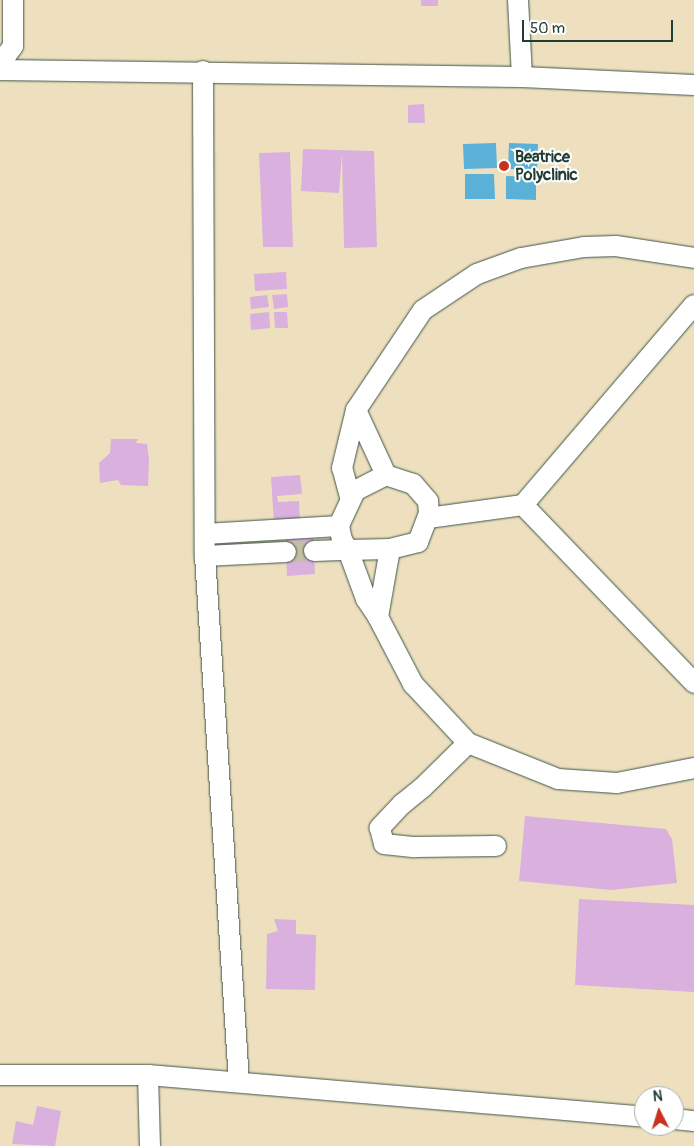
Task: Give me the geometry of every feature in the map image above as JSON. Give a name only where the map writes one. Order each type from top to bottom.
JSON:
[{"type":"street","points":[[0,64],[13,46],[13,0]]},
{"type":"street","points":[[518,0],[522,77]]},
{"type":"street","points":[[0,70],[203,71],[522,77],[694,85]]},
{"type":"street","points":[[203,71],[205,556],[239,1082]]},
{"type":"street","points":[[314,551],[390,549],[418,542],[428,518],[428,501],[413,484],[386,475],[355,491],[350,498],[342,468],[356,410],[423,310],[477,274],[521,258],[584,247],[616,246],[694,258]]},
{"type":"street","points":[[428,518],[523,505],[694,305]]},
{"type":"street","points":[[356,410],[386,475]]},
{"type":"street","points":[[355,491],[339,526],[342,540],[348,550],[366,599],[378,617],[413,684],[468,743],[558,779],[617,783],[694,768]]},
{"type":"street","points":[[523,505],[694,683]]},
{"type":"street","points":[[206,534],[339,526]]},
{"type":"street","points":[[378,617],[390,549]]},
{"type":"street","points":[[205,556],[286,552]]},
{"type":"street","points":[[468,743],[422,788],[402,804],[380,828],[384,844],[415,848],[496,846]]},
{"type":"street","points":[[0,1075],[148,1075],[634,1116]]},
{"type":"street","points":[[148,1075],[150,1146]]},
{"type":"water","points":[[496,143],[497,168],[464,169],[463,144]]},
{"type":"water","points":[[509,143],[538,144],[537,169],[508,169]]},
{"type":"water","points":[[465,174],[494,174],[495,199],[465,199]]},
{"type":"water","points":[[506,176],[536,177],[536,200],[506,199]]},
{"type":"building","points":[[421,0],[438,0],[438,6],[421,6]]},
{"type":"building","points":[[424,104],[425,123],[408,123],[408,105]]},
{"type":"building","points":[[303,149],[374,151],[377,247],[344,248],[342,154],[339,193],[301,191]]},
{"type":"building","points":[[290,152],[293,247],[263,247],[259,153]]},
{"type":"building","points":[[286,272],[287,289],[255,291],[254,274]]},
{"type":"building","points":[[287,294],[288,307],[274,309],[272,295]]},
{"type":"building","points":[[267,295],[269,307],[251,309],[250,297]]},
{"type":"building","points":[[269,312],[270,328],[251,330],[250,314]]},
{"type":"building","points":[[274,312],[287,312],[288,328],[275,328]]},
{"type":"building","points":[[111,439],[138,439],[136,443],[147,444],[149,459],[148,486],[121,485],[118,480],[100,483],[99,463],[110,453]]},
{"type":"building","points":[[300,475],[302,494],[277,496],[278,502],[299,501],[300,522],[274,523],[271,477]]},
{"type":"building","points":[[313,532],[315,574],[287,576],[285,534]]},
{"type":"building","points":[[525,816],[666,829],[672,839],[677,883],[611,890],[519,881]]},
{"type":"building","points":[[579,899],[694,905],[694,992],[575,985]]},
{"type":"building","points":[[274,919],[296,920],[296,934],[316,935],[315,990],[266,989],[267,934],[278,931]]},
{"type":"building","points":[[37,1106],[61,1111],[55,1146],[12,1144],[16,1121],[33,1125]]},
{"type":"tunnel","points":[[286,552],[314,551]]},
{"type":"place","name":"Beatrice Polyclinic","points":[[504,166]]}]
